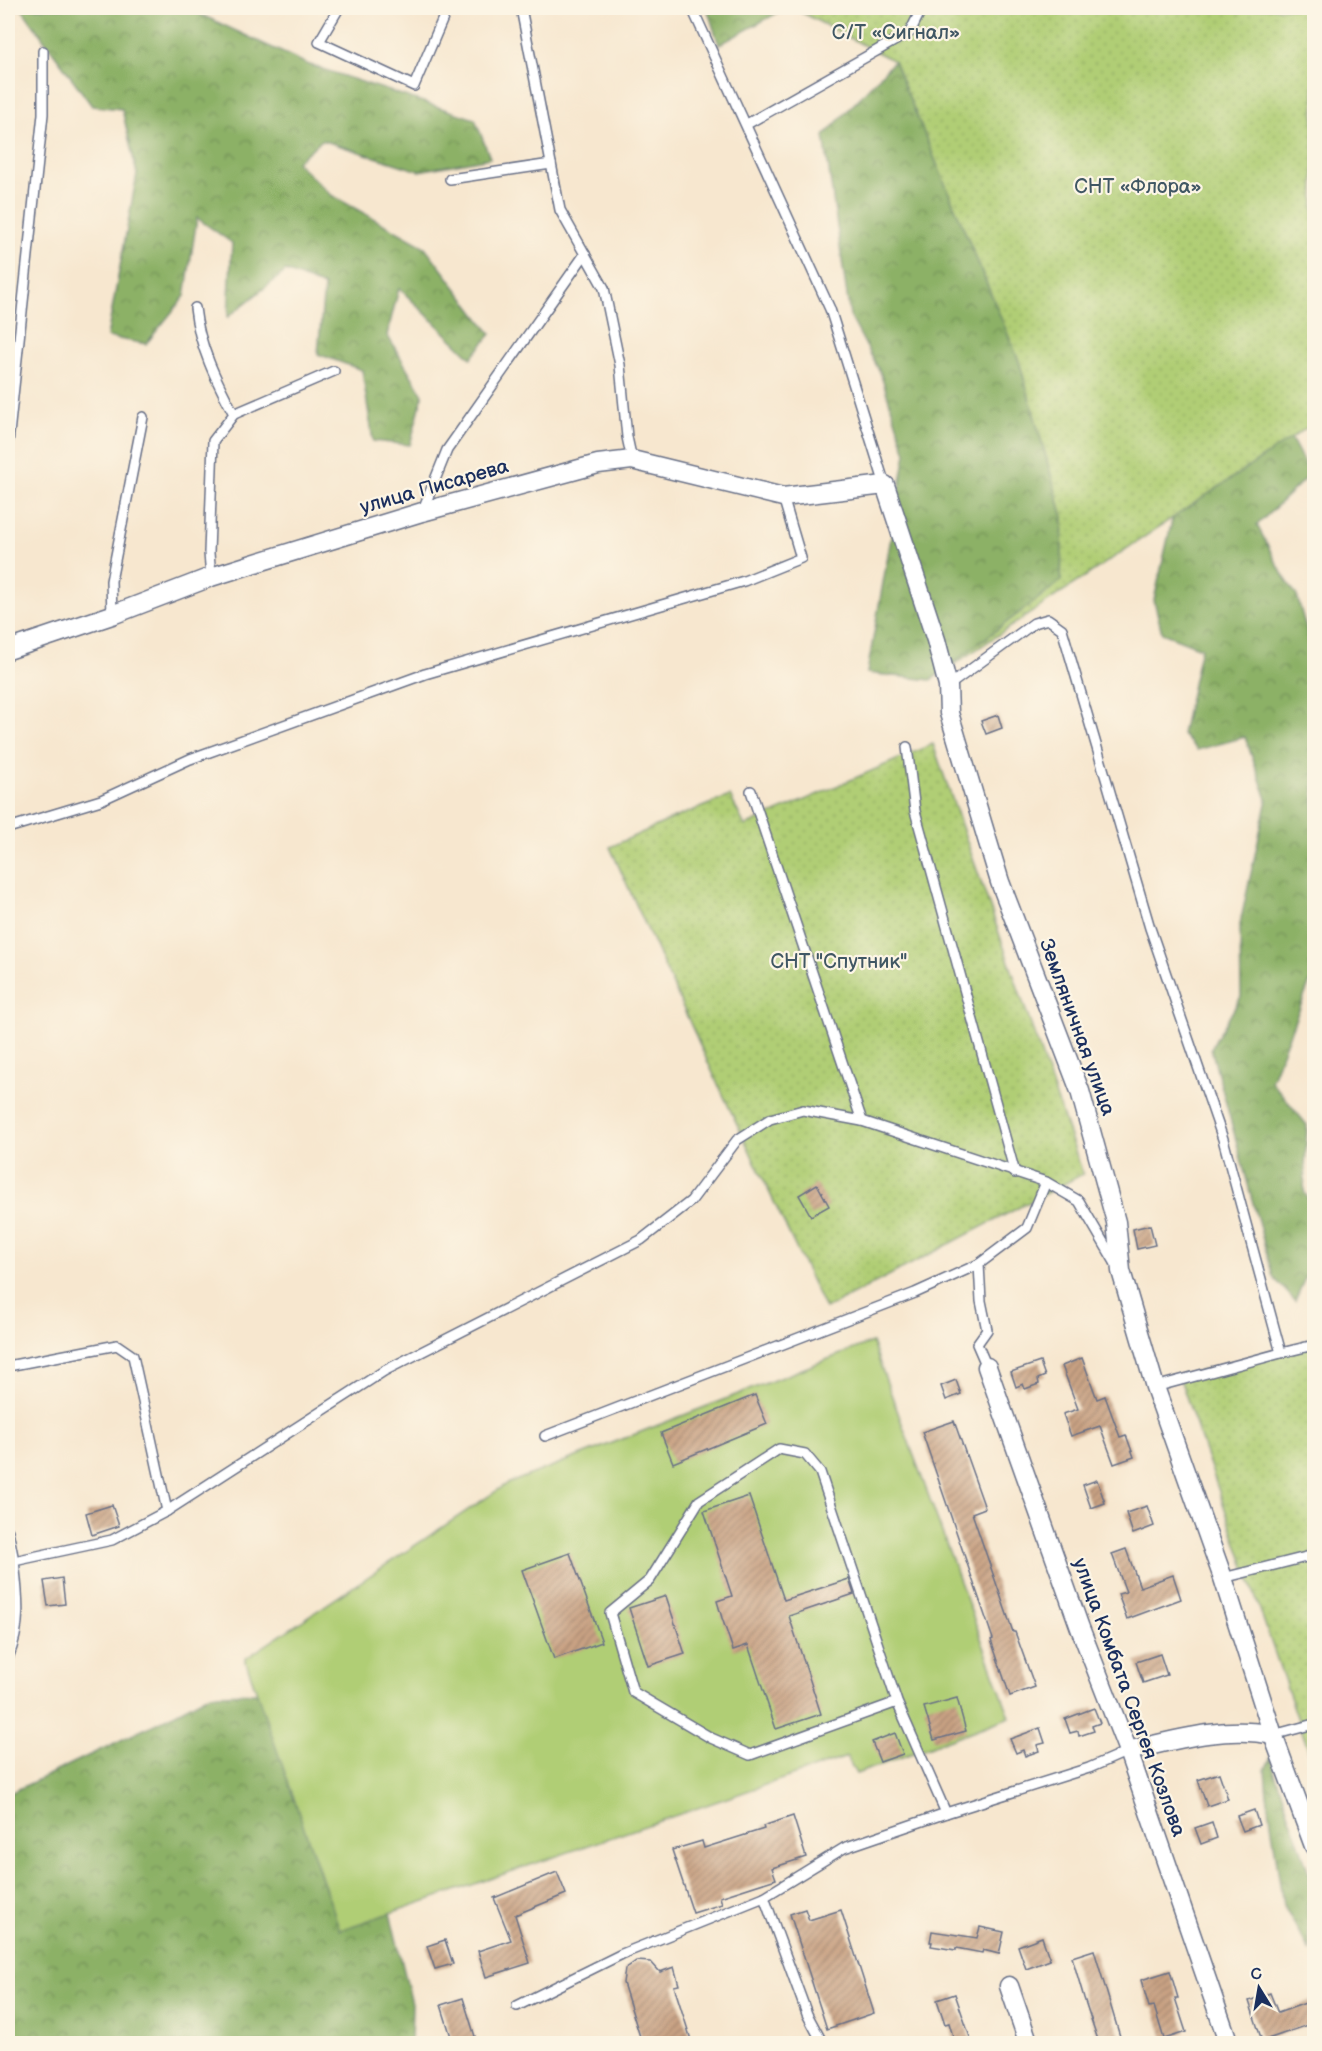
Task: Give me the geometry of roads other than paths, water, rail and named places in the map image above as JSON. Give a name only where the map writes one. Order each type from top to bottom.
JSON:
[{"type":"street","name":"улица Писарева","points":[[8,650],[112,615],[211,577],[422,512],[598,464],[632,460],[783,497],[885,485]]},
{"type":"street","name":"Земляничная улица","points":[[885,485],[936,640],[948,686],[949,713],[1000,882],[1080,1090],[1116,1222],[1120,1271],[1155,1387],[1223,1578],[1273,1735],[1314,1846]]},
{"type":"street","name":"улица Комбата Сергея Козлова","points":[[987,1367],[1080,1628],[1128,1751],[1229,2043]]},
{"type":"street","points":[[1128,1751],[1191,1737],[1253,1731],[1273,1735]]},
{"type":"street","points":[[1009,1986],[1029,2043]]},
{"type":"lane","points":[[339,8],[319,42],[414,86],[447,9]]},
{"type":"lane","points":[[521,8],[560,210],[604,288],[620,365],[627,437],[632,460]]},
{"type":"lane","points":[[692,8],[830,309],[885,485]]},
{"type":"lane","points":[[747,124],[910,32],[921,8]]},
{"type":"lane","points":[[8,443],[43,114],[44,51]]},
{"type":"lane","points":[[450,179],[551,164]]},
{"type":"lane","points":[[422,512],[447,450],[585,254]]},
{"type":"lane","points":[[195,308],[198,331],[216,381],[234,414]]},
{"type":"lane","points":[[211,577],[209,553],[213,441],[234,414],[334,371]]},
{"type":"lane","points":[[112,615],[111,580],[143,417]]},
{"type":"lane","points":[[8,828],[101,800],[190,759],[425,674],[744,581],[801,558],[783,497]]},
{"type":"lane","points":[[948,686],[1034,623],[1048,619],[1062,629],[1150,927],[1223,1139],[1281,1353]]},
{"type":"lane","points":[[907,747],[915,811],[1015,1173]]},
{"type":"lane","points":[[752,791],[862,1120]]},
{"type":"lane","points":[[14,1561],[112,1540],[167,1511],[384,1371],[640,1240],[691,1201],[737,1140],[770,1119],[803,1110],[862,1120],[1046,1182],[1079,1201],[1120,1271]]},
{"type":"lane","points":[[545,1436],[915,1293],[979,1264],[1027,1228],[1046,1182]]},
{"type":"lane","points":[[979,1264],[981,1301],[987,1330],[977,1344],[987,1367]]},
{"type":"lane","points":[[8,1366],[117,1345],[134,1356],[167,1511]]},
{"type":"lane","points":[[1155,1387],[1314,1345]]},
{"type":"lane","points":[[897,1702],[750,1755],[711,1738],[633,1692],[610,1613],[650,1580],[699,1501],[779,1449],[805,1454],[820,1472],[897,1702],[946,1813]]},
{"type":"lane","points":[[8,1531],[19,1605],[14,1643],[8,1658]]},
{"type":"lane","points":[[1223,1578],[1314,1555]]},
{"type":"lane","points":[[1273,1735],[1314,1724]]},
{"type":"lane","points":[[517,2006],[622,1954],[764,1898],[844,1848],[1089,1768],[1128,1751]]},
{"type":"lane","points":[[764,1898],[807,2014],[823,2043]]},
{"type":"park label","name":"С/Т «Сигнал»","points":[[896,32]]},
{"type":"park label","name":"СНТ «Флора»","points":[[1138,186]]},
{"type":"park label","name":"СНТ \"Спутник\"","points":[[839,961]]}]
